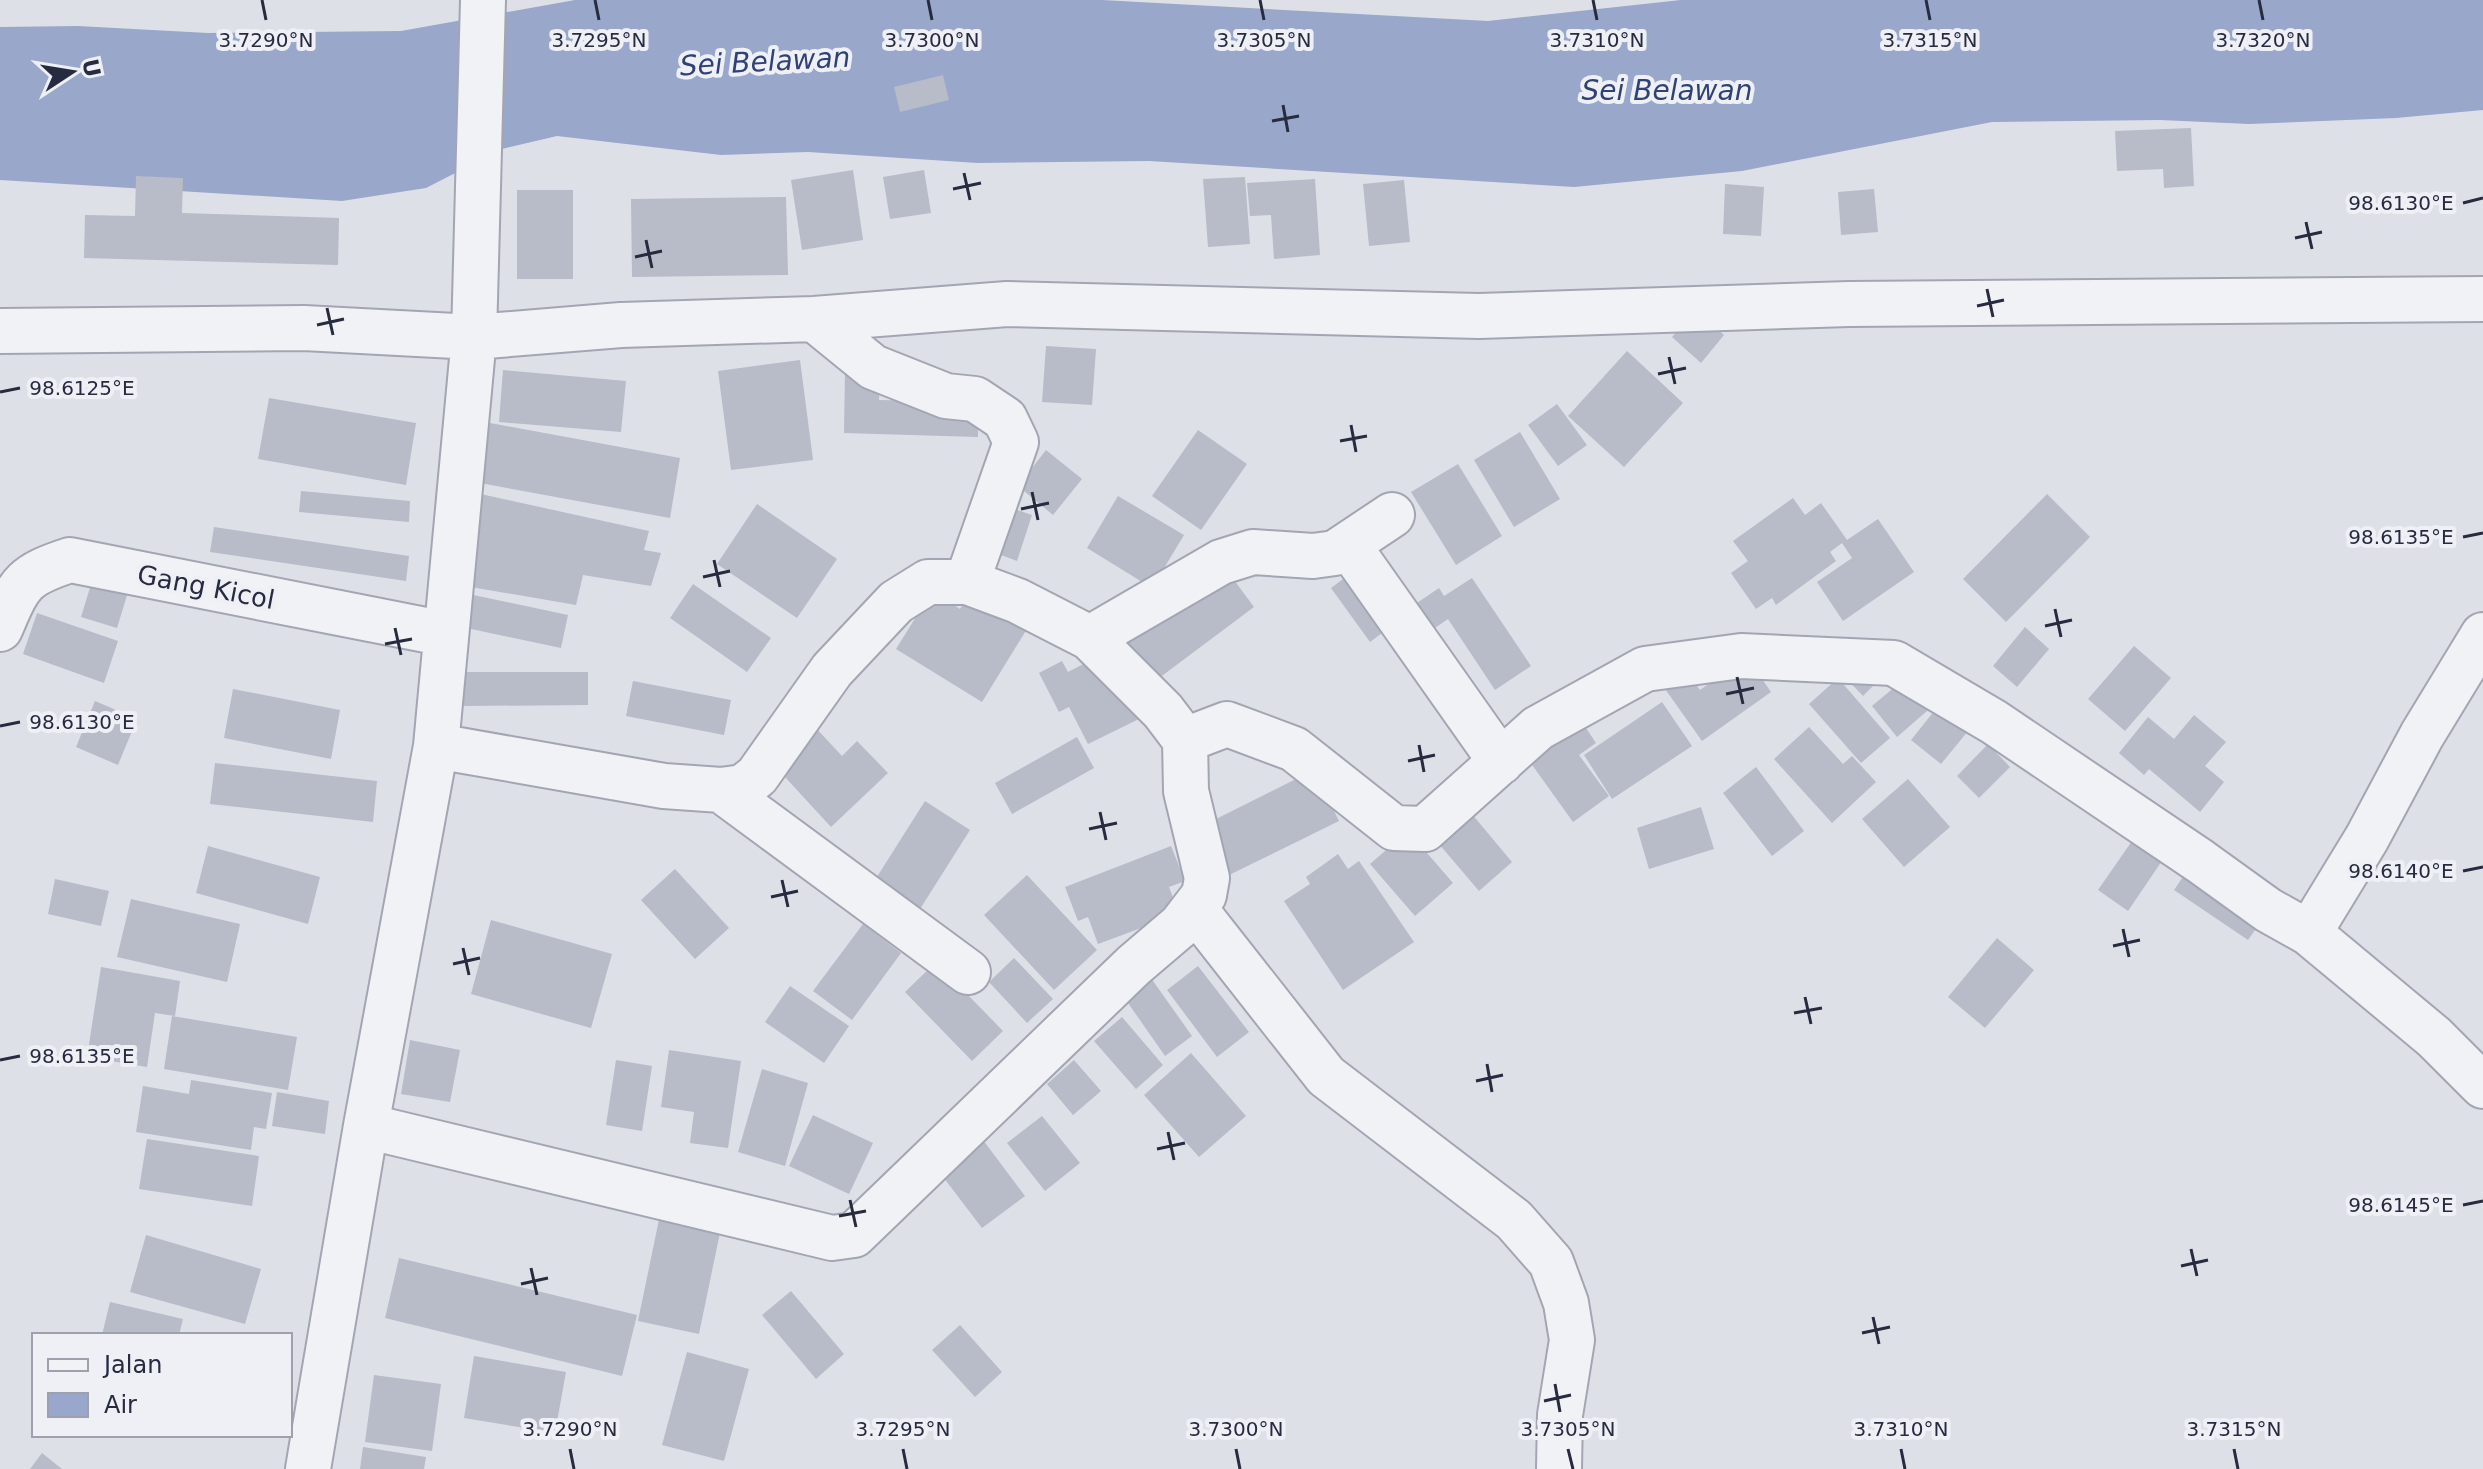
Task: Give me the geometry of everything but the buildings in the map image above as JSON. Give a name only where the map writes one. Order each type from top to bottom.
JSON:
[{"type":"street","points":[[308,1469],[366,1126],[436,746],[474,337],[483,0]]},
{"type":"street","points":[[0,331],[304,328],[474,337],[621,325],[814,319],[1007,304],[1479,316],[1849,304],[2483,299]]},
{"type":"street","points":[[814,319],[873,367],[946,396],[975,399],[1005,419],[1016,442],[967,582]]},
{"type":"street","points":[[1090,638],[1221,562],[1253,552],[1313,556],[1335,553],[1392,515]]},
{"type":"street","points":[[1348,545],[1501,762]]},
{"type":"street","name":"Gang Kicol","points":[[0,629],[16,592],[37,571],[70,560],[446,634]]},
{"type":"street","points":[[366,1126],[832,1238],[854,1235],[1134,965],[1181,925],[1204,895],[1207,878],[1186,791],[1185,740],[1163,711],[1090,638],[1018,601],[967,582],[928,582],[896,602],[832,670],[757,776],[743,787],[721,790],[664,786],[436,746]]},
{"type":"street","points":[[2309,933],[2483,635]]},
{"type":"street","points":[[1185,740],[1227,724],[1294,749],[1394,828],[1425,829],[1538,728],[1645,669],[1741,656],[1894,663],[1994,722],[2268,910],[2309,933],[2434,1037],[2483,1086]]},
{"type":"street","points":[[721,790],[968,972]]},
{"type":"street","points":[[1194,908],[1326,1076],[1514,1220],[1551,1262],[1566,1303],[1572,1340],[1560,1415],[1559,1469]]},
{"type":"water","name":"Sei Belawan","points":[[575,0],[1102,0],[1488,21],[1681,0],[2483,0],[2483,110],[2396,118],[2249,124],[2160,120],[1992,122],[1742,171],[1574,187],[1149,161],[978,163],[808,152],[721,155],[557,136],[502,149],[426,188],[342,201],[0,180],[0,27],[78,26],[208,33],[401,31]]}]
